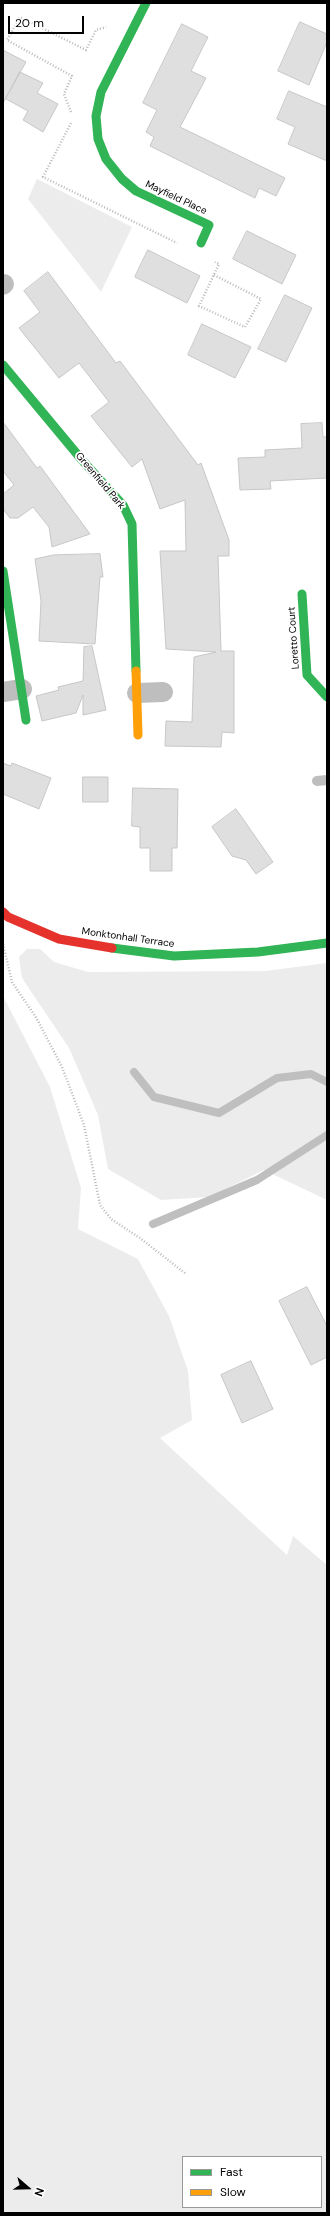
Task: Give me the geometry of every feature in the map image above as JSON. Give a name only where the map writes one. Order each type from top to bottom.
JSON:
[{"type":"street","name":"Mayfield Place","points":[[146,3],[101,92],[96,116],[98,139],[106,159],[122,179],[136,191],[209,225],[201,243]]},
{"type":"street","name":"Greenfield Park","points":[[3,365],[82,460],[122,505],[132,524],[138,735]]},
{"type":"street","points":[[3,571],[12,691],[26,720]]},
{"type":"street","name":"Loretto Court","points":[[302,594],[307,675],[327,697]]},
{"type":"street","points":[[137,693],[163,692]]},
{"type":"street","name":"Monktonhall Terrace","points":[[3,912],[8,917],[58,939],[124,950],[174,956],[258,952],[327,943]]},
{"type":"path","points":[[213,261],[219,264],[198,306],[245,327],[261,299],[214,275]]},
{"type":"path","points":[[3,944],[12,982],[37,1019],[65,1074],[84,1125],[100,1205],[111,1219],[140,1238],[186,1274]]},
{"type":"shaded area","points":[[37,179],[132,227],[101,292],[28,199]]},
{"type":"shaded area","points":[[27,949],[40,949],[54,962],[88,972],[266,971],[327,963],[327,1200],[264,1170],[209,1197],[161,1200],[108,1169],[98,1115],[69,1048],[22,978],[19,957]]},
{"type":"shaded area","points":[[3,996],[50,1087],[81,1188],[78,1229],[138,1259],[169,1316],[188,1371],[192,1420],[160,1438],[287,1555],[293,1536],[327,1565],[327,2213],[3,2213]]},
{"type":"building","points":[[300,22],[327,34],[327,42],[309,85],[278,71]]},
{"type":"building","points":[[182,24],[208,37],[191,71],[206,78],[180,127],[285,178],[276,196],[259,188],[255,198],[150,146],[154,137],[146,132],[157,110],[143,103]]},
{"type":"building","points":[[3,50],[26,62],[3,103]]},
{"type":"building","points":[[20,72],[43,83],[37,93],[58,104],[43,132],[23,120],[28,111],[6,99]]},
{"type":"building","points":[[289,91],[327,107],[327,161],[288,144],[295,127],[277,119]]},
{"type":"building","points":[[247,231],[296,255],[282,284],[233,259]]},
{"type":"building","points":[[148,250],[200,276],[187,303],[135,277]]},
{"type":"building","points":[[48,272],[116,363],[120,361],[198,465],[201,463],[229,540],[229,556],[218,556],[221,651],[234,651],[234,733],[222,732],[221,747],[165,746],[166,721],[192,722],[194,657],[216,652],[166,649],[160,551],[186,551],[185,500],[160,509],[142,459],[132,467],[91,416],[109,402],[79,363],[59,378],[19,328],[40,312],[24,291]]},
{"type":"building","points":[[285,295],[312,308],[286,362],[258,349]]},
{"type":"building","points":[[202,324],[251,347],[235,378],[188,355]]},
{"type":"building","points":[[3,422],[37,468],[40,466],[90,534],[52,547],[49,527],[33,507],[18,518],[10,518],[3,509],[3,494],[14,485],[3,471]]},
{"type":"building","points":[[322,423],[323,437],[327,437],[327,478],[270,481],[271,489],[240,490],[238,458],[265,457],[265,450],[302,448],[301,424]]},
{"type":"building","points":[[100,554],[103,577],[100,577],[95,644],[39,641],[41,601],[35,559],[53,555]]},
{"type":"building","points":[[92,646],[106,710],[83,715],[83,695],[76,713],[42,721],[36,696],[59,690],[58,687],[83,681],[84,647]]},
{"type":"building","points":[[3,763],[11,766],[12,763],[51,778],[39,809],[3,794]]},
{"type":"building","points":[[83,777],[108,777],[108,802],[83,802]]},
{"type":"building","points":[[133,788],[178,789],[177,848],[172,848],[172,871],[150,871],[150,848],[140,848],[140,827],[132,826]]},
{"type":"building","points":[[236,809],[273,862],[256,874],[246,860],[232,856],[212,827]]},
{"type":"building","points":[[307,1287],[327,1326],[327,1357],[311,1365],[279,1301]]},
{"type":"building","points":[[251,1361],[273,1409],[242,1423],[221,1375]]},
{"type":"waterway","points":[[134,1072],[154,1097],[219,1113],[277,1078],[311,1074],[327,1082]]},
{"type":"waterway","points":[[153,1224],[257,1180],[327,1135]]},
{"type":"traffic: fast","points":[[146,3],[101,92],[96,116],[98,139],[106,159],[122,179],[136,191],[209,225],[201,243]]},
{"type":"traffic: fast","points":[[3,365],[82,460],[123,505],[132,524],[136,671]]},
{"type":"traffic: fast","points":[[3,571],[26,720]]},
{"type":"traffic: fast","points":[[302,594],[307,675],[327,697]]},
{"type":"traffic: fast","points":[[112,948],[174,956],[258,952],[327,943]]},
{"type":"traffic: slow","points":[[136,671],[138,735]]},
{"type":"traffic: jam","points":[[3,912],[8,917],[59,939],[112,948]]}]
